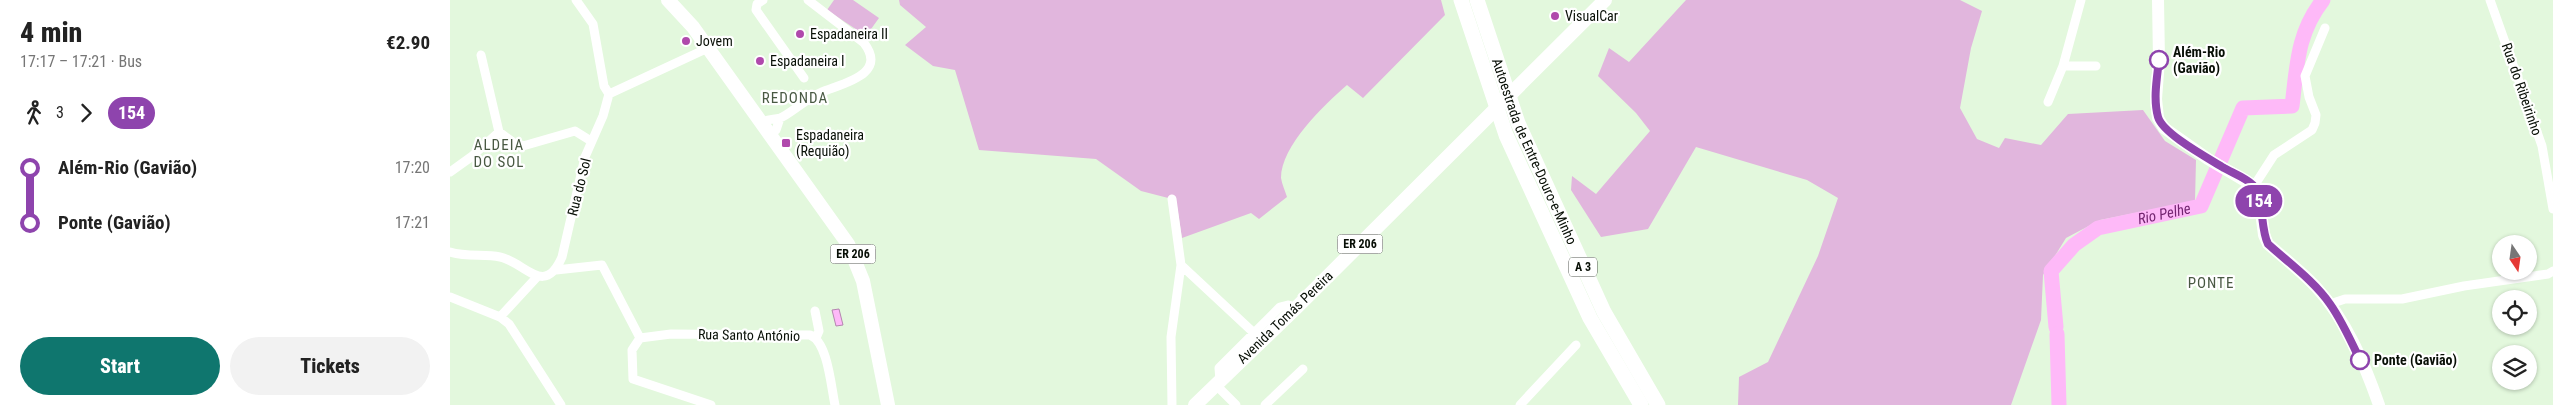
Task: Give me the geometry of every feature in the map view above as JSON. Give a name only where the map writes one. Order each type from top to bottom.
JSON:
[{"type":"highway","name":"Autoestrada de Entre-Douro-e-Minho","points":[[1461,0],[1506,135],[1590,318],[1641,405]]},
{"type":"highway","name":"Autoestrada de Entre-Douro-e-Minho","points":[[1477,0],[1518,123],[1604,312],[1658,405]]},
{"type":"main road","name":"ER 206","points":[[668,0],[676,7],[708,48],[843,235],[854,256],[862,281],[888,405]]},
{"type":"main road","name":"Avenida Tomás Pereira","points":[[1195,405],[1296,308],[1605,0]]},
{"type":"street","points":[[576,0],[593,24],[604,86],[609,94],[708,48]]},
{"type":"street","points":[[763,0],[757,4],[756,10],[804,78]]},
{"type":"street","points":[[780,118],[776,130],[766,128],[768,118],[780,118],[812,96],[860,78],[869,66],[869,52],[864,43],[808,0]]},
{"type":"street","points":[[2048,102],[2063,66],[2082,0]]},
{"type":"street","points":[[2158,0],[2159,60],[2156,99],[2158,118],[2164,128],[2208,159],[2254,186],[2259,196],[2264,235],[2268,244],[2316,286],[2330,304],[2363,366],[2379,405]]},
{"type":"street","name":"Rua do Ribeirinho","points":[[2490,0],[2542,146],[2553,209]]},
{"type":"street","points":[[2254,186],[2274,155],[2312,130],[2316,115],[2309,97],[2305,76],[2325,28]]},
{"type":"street","points":[[481,56],[500,132],[514,143],[523,146],[576,131],[591,141]]},
{"type":"street","points":[[2063,66],[2096,66]]},
{"type":"street","name":"Rua do Sol","points":[[556,270],[562,258],[585,157],[603,116],[609,94]]},
{"type":"street","points":[[450,172],[500,132]]},
{"type":"street","points":[[1172,199],[1181,265],[1170,337],[1172,405]]},
{"type":"street","points":[[450,252],[502,257],[536,277],[547,276],[556,270],[602,265],[640,338],[632,350],[633,379],[711,405]]},
{"type":"street","points":[[1181,265],[1254,333]]},
{"type":"street","points":[[2330,304],[2345,298],[2402,299],[2464,286],[2548,274],[2553,271]]},
{"type":"street","points":[[500,316],[536,277]]},
{"type":"street","points":[[450,297],[500,316],[509,324],[561,405]]},
{"type":"street","points":[[1236,405],[1218,383],[1219,368],[1280,307],[1288,305],[1296,308]]},
{"type":"street","points":[[815,311],[819,331],[816,338]]},
{"type":"street","name":"Rua Santo António","points":[[640,338],[671,334],[810,335],[816,338],[823,348],[835,405]]},
{"type":"street","points":[[1520,405],[1576,345]]},
{"type":"street","points":[[1265,405],[1303,369]]},
{"type":"shaded area","points":[[834,0],[853,0],[879,18],[866,36],[827,10]]},
{"type":"shaded area","points":[[899,0],[1441,0],[1445,15],[1363,98],[1347,85],[1305,127],[1288,153],[1283,166],[1281,178],[1287,197],[1259,219],[1251,213],[1182,238],[1176,200],[1141,191],[1096,159],[979,150],[955,70],[933,66],[905,45],[926,27],[900,5]]},
{"type":"shaded area","points":[[1686,0],[1960,0],[1982,11],[1971,48],[1960,108],[1977,139],[1999,148],[2005,138],[2041,145],[2068,114],[2143,110],[2165,141],[2196,160],[2195,201],[2100,220],[2066,238],[2043,275],[2041,320],[2011,405],[1738,405],[1739,377],[1768,362],[1818,256],[1838,198],[1807,180],[1696,147],[1648,229],[1601,237],[1571,190],[1572,176],[1596,194],[1650,131],[1636,113],[1598,76],[1609,48],[1629,62]]},
{"type":"shaded area","points":[[839,309],[843,325],[836,326],[832,310]]},
{"type":"waterway","name":"Rio Pelhe","points":[[2056,327],[2051,271],[2074,245],[2098,228],[2201,206],[2243,108],[2292,106],[2297,64],[2303,37],[2314,12],[2323,0]]},
{"type":"waterway","name":"Rio Pelhe","points":[[2057,334],[2059,405]]},
{"type":"bus line","name":"154","points":[[2159,60],[2156,99],[2158,118],[2164,128],[2208,159],[2254,186],[2259,196],[2262,226],[2268,244],[2316,286],[2340,320],[2360,360]]},
{"type":"place","name":"VisualCar","points":[[1555,16]]},
{"type":"place","name":"Espadaneira II","points":[[800,34]]},
{"type":"place","name":"Jovem","points":[[686,41]]},
{"type":"place","name":"Além-Rio (Gavião)","points":[[2159,60]]},
{"type":"place","name":"Espadaneira I","points":[[760,61]]},
{"type":"place","name":"Espadaneira (Requião)","points":[[786,143]]},
{"type":"place","name":"Ponte (Gavião)","points":[[2360,360]]},
{"type":"district","name":"REDONDA","points":[[795,98]]},
{"type":"district","name":"ALDEIA DO SOL","points":[[499,154]]},
{"type":"district","name":"PONTE","points":[[2211,283]]}]
